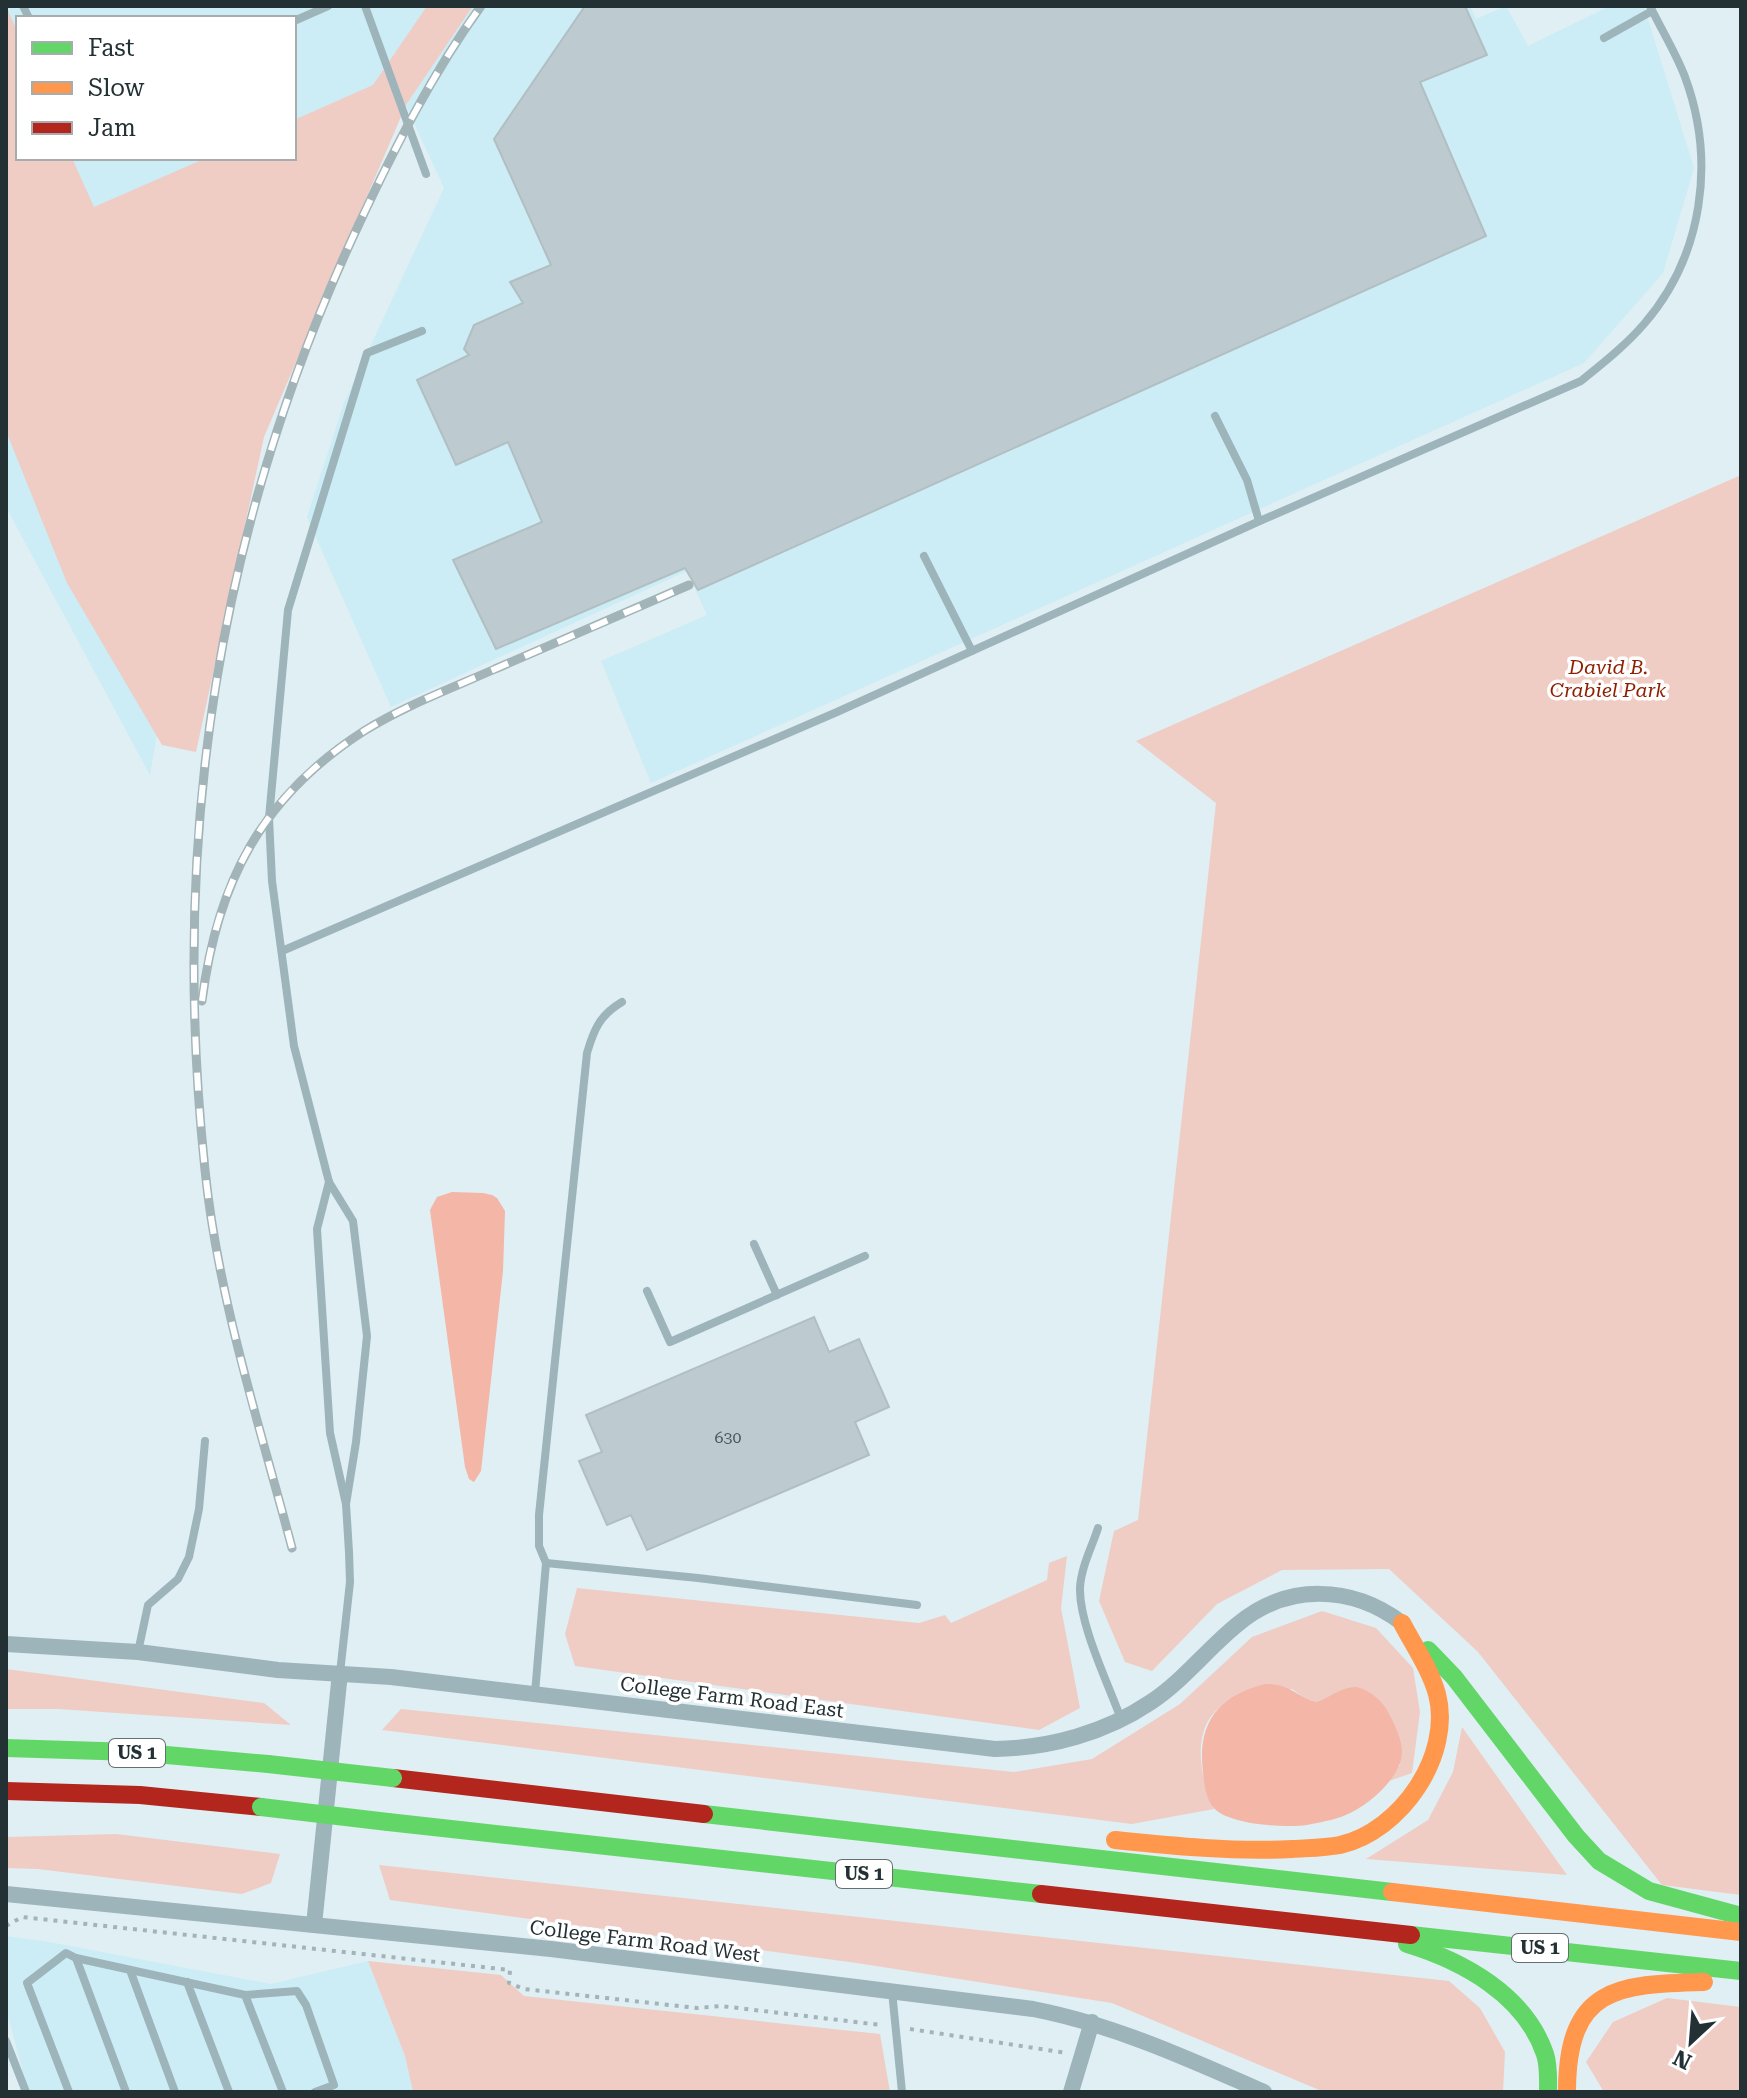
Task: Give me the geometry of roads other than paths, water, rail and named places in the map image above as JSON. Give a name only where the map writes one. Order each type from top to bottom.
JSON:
[{"type":"highway","points":[[1103,1839],[1171,1847],[1272,1850],[1349,1842],[1379,1827],[1403,1806],[1421,1781],[1435,1753],[1437,1740],[1439,1713],[1435,1685],[1402,1623]]},
{"type":"highway","points":[[1402,1623],[1454,1677],[1581,1843],[1599,1861],[1649,1891],[1741,1916]]},
{"type":"highway","name":"US 1","points":[[6,1748],[133,1752],[268,1764],[1741,1932]]},
{"type":"highway","name":"US 1","points":[[6,1791],[140,1795],[261,1807],[1741,1971]]},
{"type":"highway","points":[[921,1840],[1074,1838]]},
{"type":"highway","points":[[1339,1926],[1416,1946],[1474,1973],[1515,2004],[1534,2030],[1546,2057],[1548,2092]]},
{"type":"highway","points":[[1567,2092],[1570,2055],[1581,2022],[1595,2002],[1605,1995],[1643,1984],[1741,1979]]},
{"type":"highway","points":[[1530,2092],[1538,2056],[1534,2030]]},
{"type":"highway","points":[[1570,2055],[1572,2070],[1583,2092]]},
{"type":"street","name":"College Farm Road East","points":[[6,1644],[138,1652],[278,1670],[340,1673],[535,1693],[942,1745],[995,1749],[1059,1742],[1121,1719],[1164,1692],[1238,1624],[1281,1599],[1313,1593],[1344,1596],[1375,1605],[1402,1623]]},
{"type":"street","points":[[314,1925],[340,1673]]},
{"type":"street","name":"College Farm Road West","points":[[6,1894],[551,1949],[1033,2009],[1092,2022],[1155,2044],[1264,2092]]},
{"type":"street","points":[[1071,2092],[1092,2022]]},
{"type":"lane","points":[[296,20],[328,6]]},
{"type":"lane","points":[[365,6],[426,174]]},
{"type":"lane","points":[[282,951],[972,651],[1259,521],[1581,381],[1645,323],[1672,285],[1691,242],[1700,204],[1702,167],[1699,137],[1685,78],[1651,9],[1604,38]]},
{"type":"lane","points":[[346,1504],[367,1336],[353,1221],[329,1182],[294,1046],[272,881],[269,818],[288,610],[367,353],[422,331]]},
{"type":"lane","points":[[1215,416],[1247,480],[1259,521]]},
{"type":"lane","points":[[924,556],[972,651]]},
{"type":"lane","points":[[535,1693],[546,1563],[539,1546],[539,1515],[587,1053],[595,1026],[606,1011],[622,1002]]},
{"type":"lane","points":[[329,1182],[317,1229],[330,1433],[346,1504],[350,1582],[340,1673]]},
{"type":"lane","points":[[754,1244],[777,1295]]},
{"type":"lane","points":[[647,1291],[670,1342],[865,1256]]},
{"type":"lane","points":[[138,1652],[148,1605],[178,1579],[189,1557],[199,1509],[205,1441]]},
{"type":"lane","points":[[1098,1528],[1082,1575],[1081,1599],[1088,1628],[1121,1719]]},
{"type":"lane","points":[[546,1563],[917,1605]]},
{"type":"lane","points":[[69,2092],[27,1983],[66,1953],[76,1958],[245,1995],[297,1991],[306,2005],[334,2085],[315,2092]]},
{"type":"lane","points":[[76,1958],[126,2092]]},
{"type":"lane","points":[[130,1970],[175,2092]]},
{"type":"lane","points":[[187,1982],[229,2092]]},
{"type":"lane","points":[[892,1990],[902,2092]]},
{"type":"lane","points":[[245,1995],[283,2092]]},
{"type":"lane","points":[[6,2041],[26,2092]]},
{"type":"railway","points":[[292,1548],[230,1313],[219,1265],[205,1170],[196,1047],[194,925],[201,805],[216,686],[239,569],[270,453],[310,338],[359,224],[400,140],[446,58],[481,6]]},
{"type":"railway","points":[[202,1001],[219,918],[250,846],[271,814],[297,784],[328,757],[364,731],[412,705],[689,585]]},
{"type":"park label","name":"David B. Crabiel Park","points":[[1608,678]]}]
